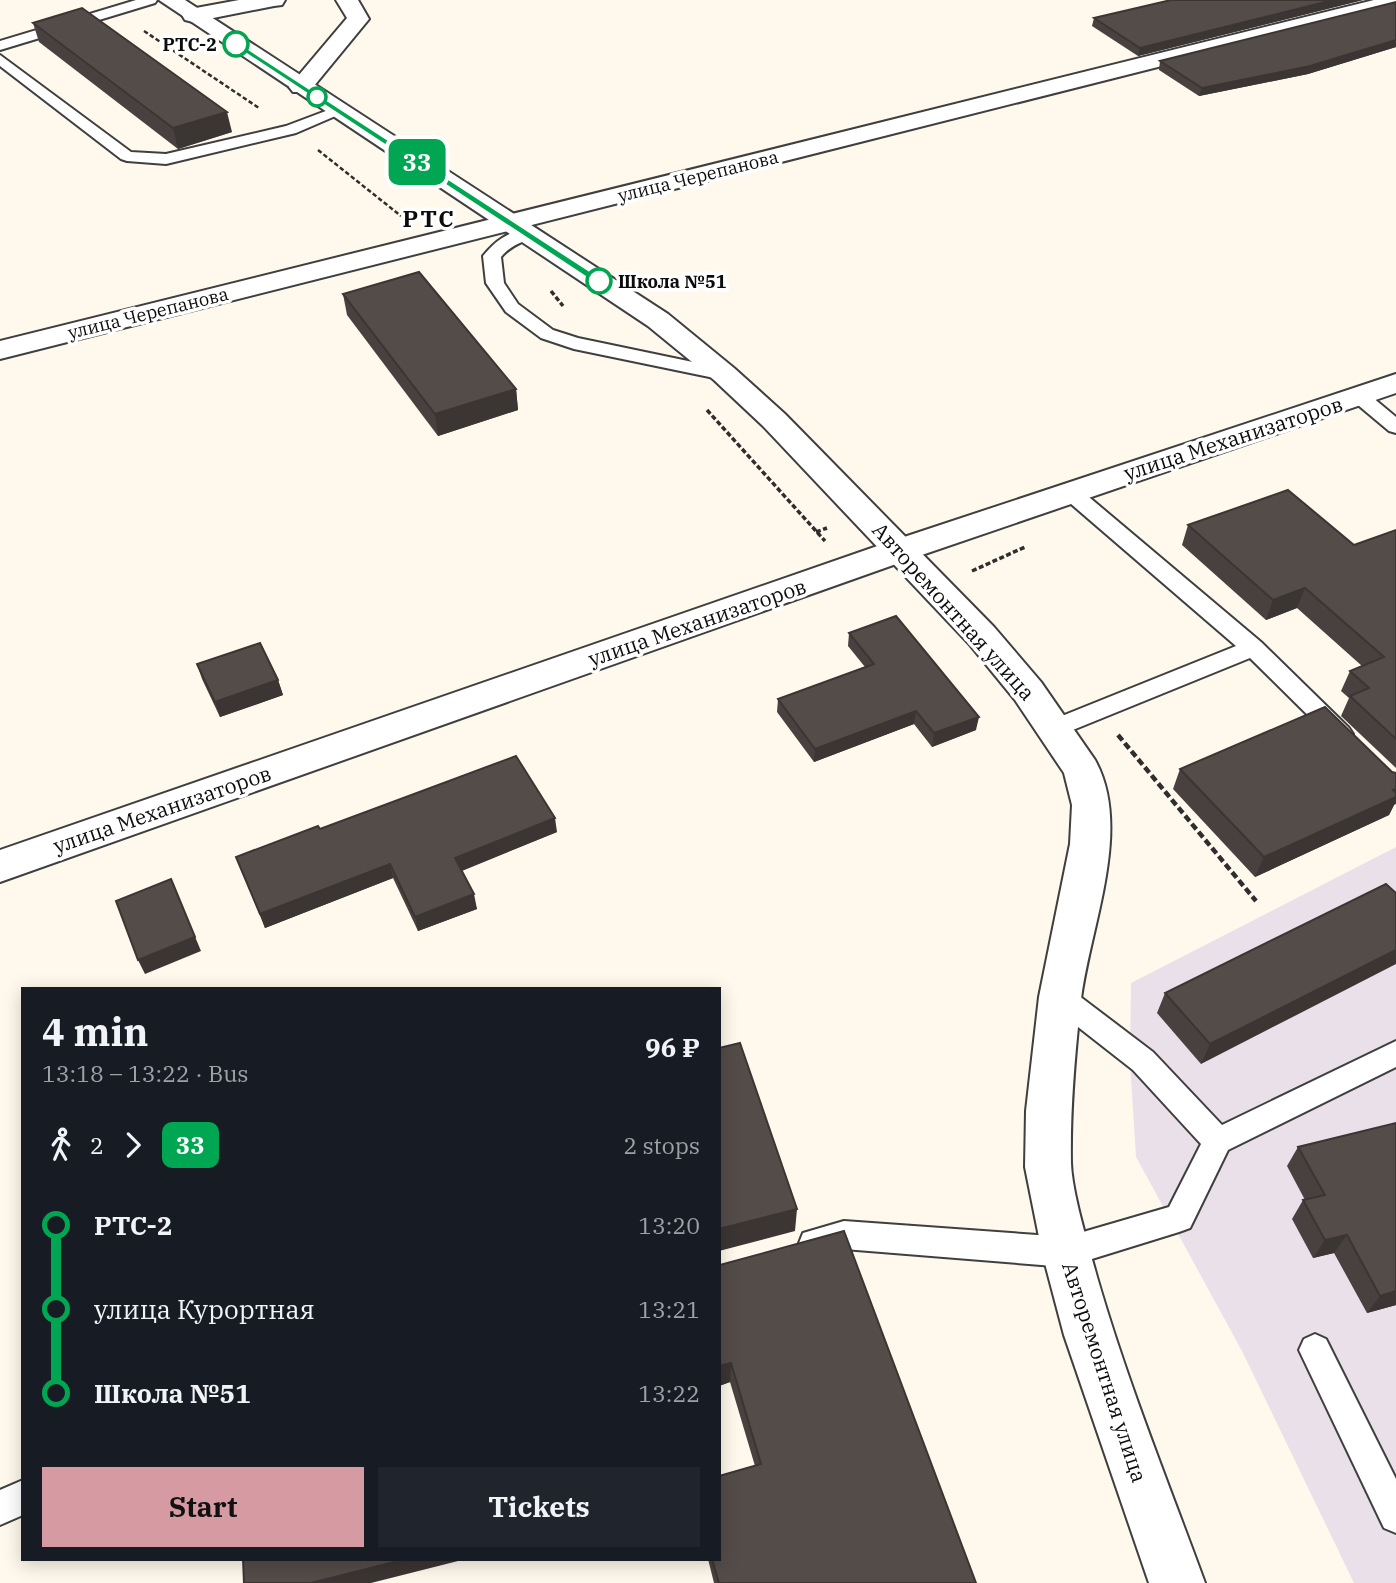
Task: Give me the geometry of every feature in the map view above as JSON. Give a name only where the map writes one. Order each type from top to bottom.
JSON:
[{"type":"street","points":[[181,7],[274,0]]},
{"type":"street","points":[[301,87],[358,19],[347,0]]},
{"type":"street","name":"улица Черепанова","points":[[0,350],[519,228],[1396,1]]},
{"type":"street","name":"Авторемонтная улица","points":[[181,7],[658,320],[724,374],[774,420],[982,636],[1055,728],[1082,770],[1091,805],[1090,844],[1060,997],[1053,1057],[1048,1167],[1066,1252],[1089,1335],[1177,1583]]},
{"type":"street","name":"улица Механизаторов","points":[[0,866],[901,550],[1396,383]]},
{"type":"lane","points":[[0,46],[150,0]]},
{"type":"lane","points":[[0,59],[127,156],[166,159],[291,130],[339,111]]},
{"type":"lane","points":[[519,228],[492,256],[495,283],[512,308],[547,334],[574,343],[724,374]]},
{"type":"lane","points":[[1359,396],[1396,427]]},
{"type":"lane","points":[[1070,492],[1253,648],[1353,745]]},
{"type":"lane","points":[[1055,728],[1253,648]]},
{"type":"lane","points":[[1060,997],[1143,1061],[1218,1141]]},
{"type":"lane","points":[[781,1252],[844,1235],[1066,1252],[1180,1218],[1218,1141],[1396,1053]]},
{"type":"lane","points":[[1315,1350],[1396,1516]]},
{"type":"lane","points":[[0,1508],[21,1498]]},
{"type":"shaded area","points":[[1396,847],[1396,1583],[1354,1583],[1242,1351],[1136,1157],[1130,1062],[1131,983]]},
{"type":"building","points":[[1171,0],[1333,0],[1140,48],[1094,18]]},
{"type":"building","points":[[1396,2],[1396,40],[1310,66],[1202,88],[1160,61]]},
{"type":"building","points":[[82,8],[227,112],[173,128],[33,23]]},
{"type":"building","points":[[419,272],[516,389],[435,414],[343,294]]},
{"type":"building","points":[[1288,490],[1354,545],[1396,530],[1396,739],[1350,696],[1369,688],[1350,671],[1384,657],[1305,588],[1273,600],[1188,525]]},
{"type":"building","points":[[896,616],[979,717],[934,733],[916,711],[815,749],[778,699],[874,664],[849,633]]},
{"type":"building","points":[[260,643],[278,680],[215,702],[197,664]]},
{"type":"building","points":[[1325,707],[1396,773],[1396,789],[1393,790],[1396,797],[1264,857],[1180,769]]},
{"type":"building","points":[[516,756],[555,818],[455,858],[474,894],[415,917],[390,864],[260,914],[236,857],[318,826],[320,829]]},
{"type":"building","points":[[171,879],[195,937],[138,960],[116,901]]},
{"type":"building","points":[[1386,884],[1396,893],[1396,950],[1210,1044],[1165,993]]},
{"type":"building","points":[[740,1043],[797,1209],[721,1228],[721,1048]]},
{"type":"building","points":[[1396,1123],[1396,1291],[1380,1296],[1347,1235],[1325,1240],[1303,1200],[1325,1195],[1298,1147]]},
{"type":"building","points":[[844,1231],[976,1583],[719,1583],[713,1561],[721,1561],[721,1475],[761,1464],[731,1363],[721,1366],[721,1265]]},
{"type":"building","points":[[243,1561],[398,1561],[311,1583],[244,1583]]},
{"type":"bus line","name":"33","points":[[236,44],[599,281]]},
{"type":"place","name":"РТС-2","points":[[236,44]]},
{"type":"place","name":"Школа №51","points":[[599,281]]},
{"type":"district","name":"РТС","points":[[429,218]]}]
